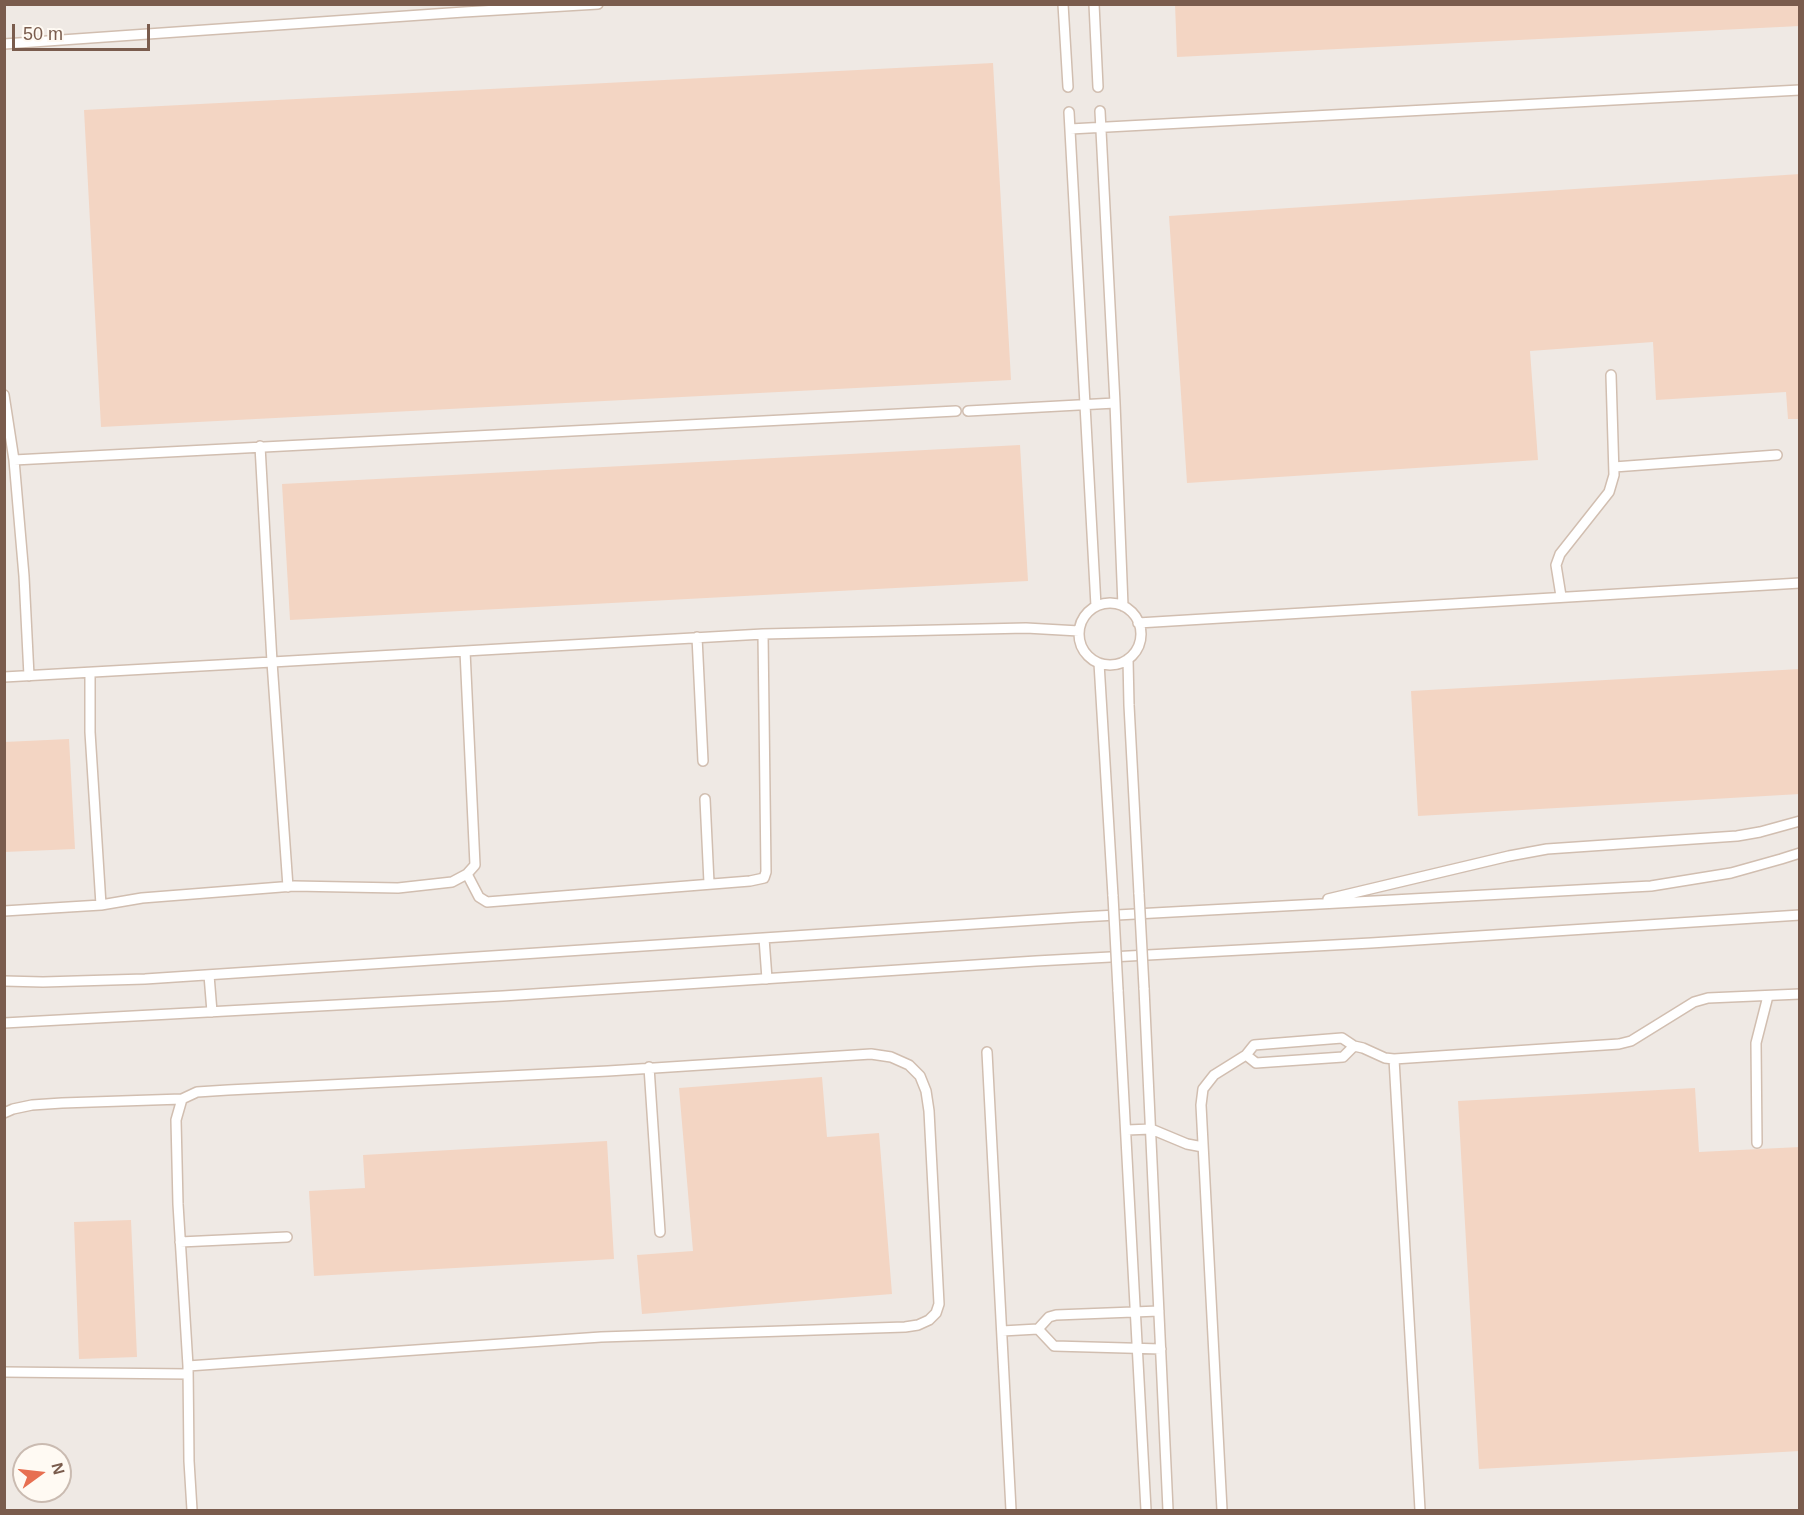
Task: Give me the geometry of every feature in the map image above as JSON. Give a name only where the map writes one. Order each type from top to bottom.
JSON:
[{"type":"lane","points":[[4,44],[452,12],[598,4]]},
{"type":"lane","points":[[1063,4],[1068,87]]},
{"type":"lane","points":[[1094,4],[1098,87]]},
{"type":"lane","points":[[1070,129],[1800,90]]},
{"type":"lane","points":[[1100,111],[1123,606]]},
{"type":"lane","points":[[1069,112],[1096,606]]},
{"type":"lane","points":[[1561,596],[1556,566],[1560,554],[1609,492],[1614,475],[1611,375]]},
{"type":"lane","points":[[4,395],[14,460],[24,576],[29,676]]},
{"type":"lane","points":[[968,411],[1115,403]]},
{"type":"lane","points":[[14,460],[956,411]]},
{"type":"lane","points":[[260,446],[288,887]]},
{"type":"lane","points":[[1614,467],[1777,455]]},
{"type":"lane","points":[[1138,622],[1800,583]]},
{"type":"lane","points":[[1116,603],[1133,614],[1138,622],[1141,632],[1140,642],[1135,652],[1119,664],[1099,663],[1083,650],[1079,631],[1087,612],[1096,606],[1116,603]]},
{"type":"lane","points":[[4,677],[763,634],[1026,628],[1079,631]]},
{"type":"lane","points":[[467,874],[479,897],[487,902],[640,891],[764,878],[766,872],[763,634]]},
{"type":"lane","points":[[697,638],[703,760]]},
{"type":"lane","points":[[4,911],[101,905],[142,898],[288,887],[398,888],[452,882],[467,874],[475,865],[465,651]]},
{"type":"lane","points":[[1128,659],[1168,1510]]},
{"type":"lane","points":[[1099,663],[1127,1130],[1146,1510]]},
{"type":"lane","points":[[90,673],[90,732],[101,905]]},
{"type":"lane","points":[[705,799],[709,884]]},
{"type":"lane","points":[[1311,904],[1498,858],[1547,849],[1737,836],[1800,821]]},
{"type":"lane","points":[[4,981],[145,979],[1080,917],[1651,886],[1731,873],[1800,853]]},
{"type":"lane","points":[[4,1023],[502,996],[1800,915]]},
{"type":"lane","points":[[764,938],[767,979]]},
{"type":"lane","points":[[209,975],[212,1012]]},
{"type":"lane","points":[[1222,1510],[1200,1105],[1203,1089],[1214,1075],[1246,1055],[1254,1045],[1342,1038],[1354,1046],[1385,1058],[1394,1059],[1619,1044],[1631,1041],[1694,1002],[1708,998],[1800,994]]},
{"type":"lane","points":[[1757,1143],[1756,1043],[1768,996]]},
{"type":"lane","points":[[1246,1055],[1256,1063],[1343,1057],[1354,1046]]},
{"type":"lane","points":[[987,1052],[1011,1510]]},
{"type":"lane","points":[[4,1113],[32,1105],[182,1099],[197,1092],[228,1090],[737,1064],[871,1054],[891,1057],[909,1065],[920,1076],[926,1091],[939,1304],[936,1313],[929,1320],[904,1328],[601,1337],[188,1370],[4,1372]]},
{"type":"lane","points":[[1394,1059],[1420,1510]]},
{"type":"lane","points":[[649,1067],[660,1232]]},
{"type":"lane","points":[[182,1099],[176,1120],[192,1510]]},
{"type":"lane","points":[[1127,1130],[1151,1129],[1187,1144],[1203,1147]]},
{"type":"lane","points":[[180,1242],[287,1237]]},
{"type":"lane","points":[[1002,1330],[1038,1329],[1049,1317],[1056,1315],[1159,1311]]},
{"type":"lane","points":[[1038,1329],[1054,1346],[1161,1349]]},
{"type":"shaded area","points":[[5,5],[1799,5],[1799,1510],[5,1510]]},
{"type":"building","points":[[1175,4],[1800,4],[1800,26],[1177,57]]},
{"type":"building","points":[[993,63],[1011,380],[101,427],[84,110]]},
{"type":"building","points":[[1800,174],[1800,419],[1788,419],[1786,392],[1656,400],[1653,342],[1530,351],[1538,460],[1187,483],[1169,216]]},
{"type":"building","points":[[1020,445],[1028,581],[290,620],[282,484]]},
{"type":"building","points":[[1800,669],[1800,794],[1418,816],[1411,691]]},
{"type":"building","points":[[69,739],[75,849],[4,852],[4,742]]},
{"type":"building","points":[[822,1077],[827,1137],[879,1133],[892,1294],[642,1314],[637,1255],[693,1251],[679,1088]]},
{"type":"building","points":[[1695,1088],[1699,1152],[1800,1147],[1800,1451],[1479,1469],[1458,1101]]},
{"type":"building","points":[[607,1141],[614,1259],[314,1276],[309,1191],[365,1188],[363,1155]]},
{"type":"building","points":[[131,1220],[137,1357],[79,1359],[74,1222]]}]
